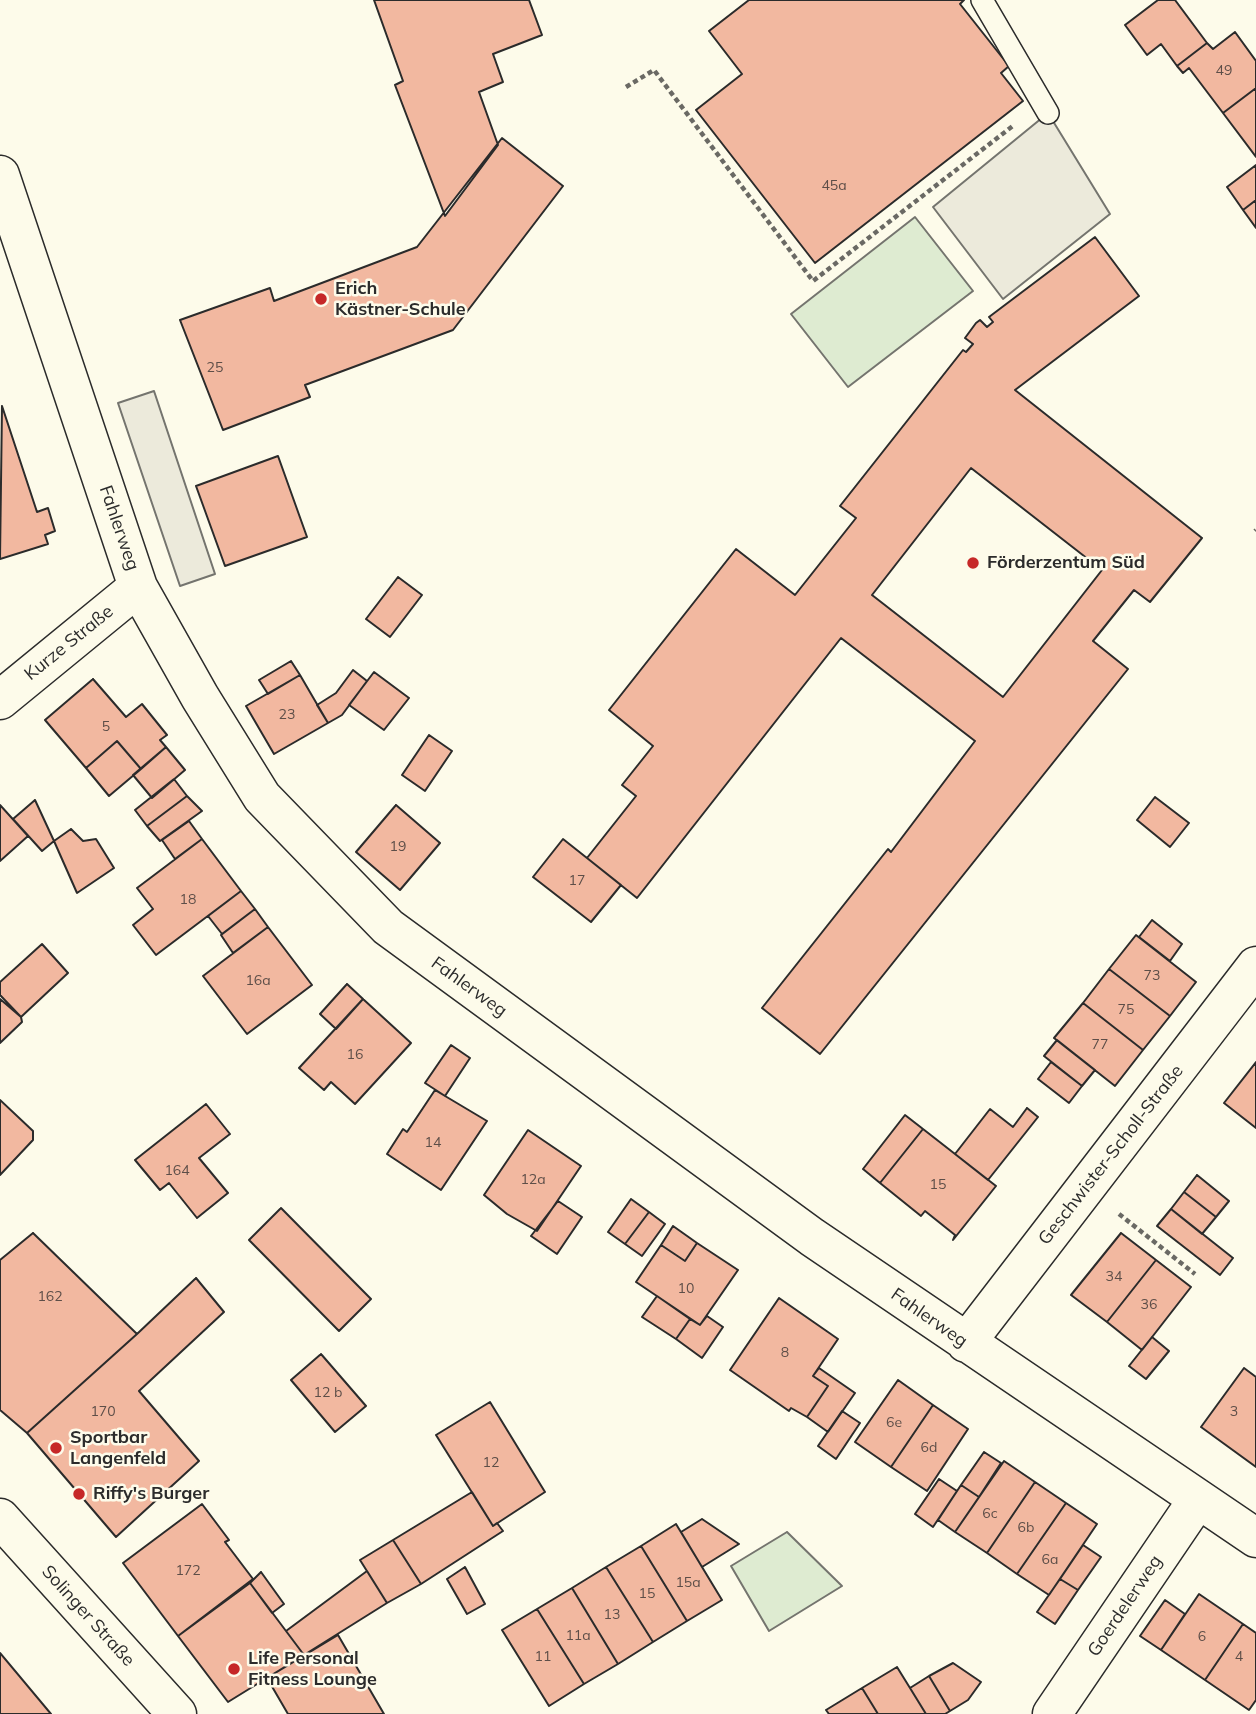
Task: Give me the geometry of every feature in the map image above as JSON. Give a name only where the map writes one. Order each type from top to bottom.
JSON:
[{"type":"street","name":"Fahlerweg","points":[[0,174],[138,587],[200,697],[262,797],[388,927],[801,1229],[1256,1538]]},
{"type":"street","name":"Kurze Straße","points":[[0,700],[138,587]]},
{"type":"street","name":"Geschwister-Scholl-Straße","points":[[966,1343],[1256,966]]},
{"type":"street","name":"Goerdelerweg","points":[[1052,1714],[1198,1499]]},
{"type":"street","name":"Solinger Straße","points":[[0,1518],[177,1714]]},
{"type":"lane","points":[[982,0],[1045,108]]},
{"type":"path","points":[[626,87],[654,70],[813,282],[1045,108]]},
{"type":"path","points":[[1085,1188],[1195,1274]]},
{"type":"green space","points":[[915,217],[973,291],[848,387],[791,314]]},
{"type":"green space","points":[[787,1532],[842,1586],[769,1631],[731,1566]]},
{"type":"shaded area","points":[[1048,113],[1110,214],[1003,299],[933,207]]},
{"type":"shaded area","points":[[154,391],[215,574],[180,586],[118,403]]},
{"type":"building","points":[[374,0],[529,0],[542,35],[493,54],[503,82],[479,92],[498,145],[445,216],[395,85],[403,81]]},
{"type":"building","points":[[749,0],[964,0],[960,4],[1009,66],[1001,73],[1023,101],[815,263],[696,110],[742,74],[709,31]]},
{"type":"building","points":[[1158,0],[1175,0],[1207,43],[1177,66],[1161,44],[1147,55],[1125,25]]},
{"type":"building","points":[[1235,32],[1256,61],[1256,88],[1223,113],[1189,68],[1183,73],[1177,66],[1207,43],[1213,49]]},
{"type":"building","points":[[1256,88],[1256,157],[1223,113]]},
{"type":"building","points":[[502,138],[563,186],[453,330],[305,385],[310,397],[223,430],[180,320],[270,288],[274,301],[417,247]]},
{"type":"building","points":[[1256,165],[1256,200],[1243,210],[1227,187]]},
{"type":"building","points":[[1256,200],[1256,228],[1243,210]]},
{"type":"building","points":[[1095,237],[1139,296],[1015,390],[1202,538],[1150,602],[1134,590],[1093,641],[1128,669],[820,1054],[762,1008],[888,849],[891,852],[975,741],[841,638],[637,898],[587,858],[636,796],[622,785],[653,746],[609,710],[736,549],[795,595],[856,518],[840,506],[963,350],[966,352],[973,344],[965,338],[976,323],[980,320],[987,327],[993,322],[989,317]],"holes":[[[971,468],[1102,570],[1003,697],[872,595]]]},
{"type":"building","points":[[2,406],[37,512],[48,508],[55,531],[45,535],[48,544],[0,559]]},
{"type":"building","points":[[278,456],[307,537],[225,566],[196,486]]},
{"type":"building","points":[[398,577],[422,595],[390,637],[366,619]]},
{"type":"building","points":[[291,661],[300,675],[268,694],[259,680]]},
{"type":"building","points":[[353,670],[367,681],[342,715],[328,723],[317,705],[336,693]]},
{"type":"building","points":[[374,672],[409,698],[384,730],[349,705]]},
{"type":"building","points":[[300,675],[328,723],[274,754],[246,706]]},
{"type":"building","points":[[93,679],[126,717],[142,704],[167,735],[160,740],[166,747],[141,769],[117,741],[86,768],[45,720]]},
{"type":"building","points":[[429,735],[452,751],[425,791],[402,775]]},
{"type":"building","points":[[117,741],[141,769],[109,796],[86,768]]},
{"type":"building","points":[[166,747],[185,770],[152,798],[133,775]]},
{"type":"building","points":[[174,779],[187,796],[147,826],[135,810]]},
{"type":"building","points":[[187,796],[202,811],[160,841],[147,826]]},
{"type":"building","points":[[1155,797],[1189,823],[1170,847],[1137,820]]},
{"type":"building","points":[[35,800],[54,841],[42,851],[13,819]]},
{"type":"building","points":[[0,805],[28,836],[0,861]]},
{"type":"building","points":[[396,805],[440,843],[400,890],[356,852]]},
{"type":"building","points":[[189,821],[202,839],[175,859],[162,840]]},
{"type":"building","points":[[71,829],[83,841],[96,839],[114,868],[77,893],[54,841]]},
{"type":"building","points":[[202,839],[241,891],[156,955],[133,925],[153,909],[137,888]]},
{"type":"building","points":[[563,839],[621,885],[591,922],[533,877]]},
{"type":"building","points":[[241,891],[255,909],[222,934],[208,916]]},
{"type":"building","points":[[255,909],[268,927],[233,953],[221,935]]},
{"type":"building","points":[[1152,920],[1182,944],[1170,961],[1139,937]]},
{"type":"building","points":[[268,927],[312,985],[247,1034],[203,976]]},
{"type":"building","points":[[1136,935],[1196,982],[1170,1016],[1109,969]]},
{"type":"building","points":[[42,944],[68,973],[21,1017],[0,995],[0,982]]},
{"type":"building","points":[[1109,969],[1170,1016],[1143,1050],[1083,1003]]},
{"type":"building","points":[[347,984],[363,999],[336,1029],[320,1014]]},
{"type":"building","points":[[0,999],[21,1017],[22,1022],[0,1043]]},
{"type":"building","points":[[363,999],[411,1043],[355,1104],[331,1082],[324,1090],[299,1068]]},
{"type":"building","points":[[1083,1003],[1143,1050],[1115,1086],[1054,1038]]},
{"type":"building","points":[[1057,1040],[1095,1070],[1082,1086],[1044,1056]]},
{"type":"building","points":[[451,1045],[470,1058],[445,1096],[425,1083]]},
{"type":"building","points":[[1051,1062],[1082,1086],[1069,1103],[1038,1079]]},
{"type":"building","points":[[1256,1062],[1256,1128],[1224,1103]]},
{"type":"building","points":[[435,1090],[487,1121],[441,1190],[387,1154],[403,1129],[407,1132]]},
{"type":"building","points":[[0,1100],[33,1131],[33,1140],[0,1175]]},
{"type":"building","points":[[206,1104],[230,1134],[199,1158],[228,1193],[197,1218],[169,1183],[160,1190],[135,1160]]},
{"type":"building","points":[[1027,1108],[1038,1117],[988,1180],[955,1154],[990,1109],[1013,1127]]},
{"type":"building","points":[[905,1115],[923,1129],[880,1183],[863,1169]]},
{"type":"building","points":[[923,1129],[996,1186],[953,1240],[955,1235],[925,1211],[921,1216],[880,1183]]},
{"type":"building","points":[[528,1130],[581,1166],[537,1231],[507,1214],[484,1195]]},
{"type":"building","points":[[1197,1175],[1229,1201],[1216,1217],[1184,1192]]},
{"type":"building","points":[[1184,1192],[1216,1217],[1202,1234],[1171,1209]]},
{"type":"building","points":[[631,1199],[649,1212],[625,1244],[608,1232]]},
{"type":"building","points":[[558,1201],[582,1217],[557,1254],[531,1236]]},
{"type":"building","points":[[281,1208],[371,1299],[339,1331],[249,1240]]},
{"type":"building","points":[[1171,1209],[1233,1258],[1220,1275],[1157,1226]]},
{"type":"building","points":[[649,1212],[665,1224],[642,1256],[625,1244]]},
{"type":"building","points":[[673,1226],[697,1243],[685,1261],[661,1245]]},
{"type":"building","points":[[33,1233],[137,1334],[27,1433],[0,1410],[0,1260]]},
{"type":"building","points":[[1121,1233],[1156,1260],[1107,1322],[1071,1295]]},
{"type":"building","points":[[697,1243],[738,1270],[700,1325],[636,1282],[661,1245],[685,1261]]},
{"type":"building","points":[[1156,1260],[1191,1287],[1142,1350],[1107,1322]]},
{"type":"building","points":[[196,1278],[224,1312],[139,1391],[199,1461],[116,1537],[27,1433]]},
{"type":"building","points":[[657,1296],[690,1319],[676,1339],[642,1317]]},
{"type":"building","points":[[779,1298],[838,1339],[813,1376],[828,1386],[807,1417],[791,1408],[789,1411],[730,1370]]},
{"type":"building","points":[[707,1316],[723,1327],[702,1358],[676,1339],[690,1319],[700,1325]]},
{"type":"building","points":[[1152,1337],[1169,1351],[1146,1379],[1129,1366]]},
{"type":"building","points":[[321,1354],[366,1406],[335,1432],[291,1380]]},
{"type":"building","points":[[819,1368],[855,1393],[828,1432],[807,1417],[828,1386],[813,1376]]},
{"type":"building","points":[[1244,1368],[1256,1377],[1256,1467],[1201,1427]]},
{"type":"building","points":[[898,1380],[933,1405],[891,1467],[855,1442]]},
{"type":"building","points":[[490,1402],[545,1492],[493,1526],[436,1435]]},
{"type":"building","points":[[933,1405],[968,1429],[927,1491],[891,1467]]},
{"type":"building","points":[[842,1411],[860,1423],[836,1459],[818,1446]]},
{"type":"building","points":[[984,1452],[1001,1463],[979,1497],[961,1485]]},
{"type":"building","points":[[1004,1461],[1035,1482],[987,1553],[955,1532]]},
{"type":"building","points":[[939,1479],[957,1491],[933,1527],[915,1514]]},
{"type":"building","points":[[1035,1482],[1066,1503],[1017,1574],[987,1553]]},
{"type":"building","points":[[961,1485],[979,1497],[955,1532],[938,1520]]},
{"type":"building","points":[[472,1492],[493,1526],[497,1523],[503,1531],[421,1584],[393,1540]]},
{"type":"building","points":[[1066,1503],[1097,1524],[1049,1595],[1017,1574]]},
{"type":"building","points":[[202,1504],[229,1540],[225,1542],[253,1579],[178,1636],[123,1563]]},
{"type":"building","points":[[702,1519],[739,1544],[702,1567],[681,1532]]},
{"type":"building","points":[[676,1524],[722,1600],[687,1621],[641,1546]]},
{"type":"building","points":[[393,1540],[421,1584],[387,1603],[360,1560]]},
{"type":"building","points":[[1083,1545],[1101,1557],[1078,1590],[1060,1579]]},
{"type":"building","points":[[641,1546],[687,1621],[653,1642],[606,1567]]},
{"type":"building","points":[[465,1567],[485,1604],[467,1614],[447,1579]]},
{"type":"building","points":[[606,1567],[653,1642],[618,1664],[572,1588]]},
{"type":"building","points":[[367,1571],[387,1603],[304,1655],[286,1631]]},
{"type":"building","points":[[261,1572],[284,1604],[272,1613],[250,1583]]},
{"type":"building","points":[[1060,1579],[1078,1590],[1055,1624],[1037,1612]]},
{"type":"building","points":[[250,1583],[304,1655],[228,1702],[178,1636]]},
{"type":"building","points":[[572,1588],[618,1664],[584,1684],[537,1609]]},
{"type":"building","points":[[1199,1594],[1243,1624],[1205,1680],[1161,1650]]},
{"type":"building","points":[[1165,1600],[1185,1614],[1161,1650],[1140,1636]]},
{"type":"building","points":[[537,1609],[584,1684],[549,1706],[502,1630]]},
{"type":"building","points":[[1243,1624],[1256,1633],[1256,1700],[1249,1710],[1205,1680]]},
{"type":"building","points":[[338,1635],[384,1714],[288,1714],[267,1678]]},
{"type":"building","points":[[0,1653],[51,1714],[0,1714]]},
{"type":"building","points":[[953,1663],[981,1682],[968,1700],[950,1711],[929,1676]]},
{"type":"building","points":[[897,1667],[926,1714],[878,1714],[862,1688]]},
{"type":"building","points":[[929,1676],[950,1711],[945,1714],[926,1714],[910,1688]]},
{"type":"building","points":[[862,1688],[878,1714],[829,1714],[826,1710]]},
{"type":"place","name":"Erich Kästner-Schule","points":[[321,299]]},
{"type":"place","name":"Förderzentum Süd","points":[[973,563]]},
{"type":"place","name":"Sportbar Langenfeld","points":[[56,1448]]},
{"type":"place","name":"Riffy's Burger","points":[[79,1494]]},
{"type":"place","name":"Life Personal Fitness Lounge","points":[[234,1669]]}]
